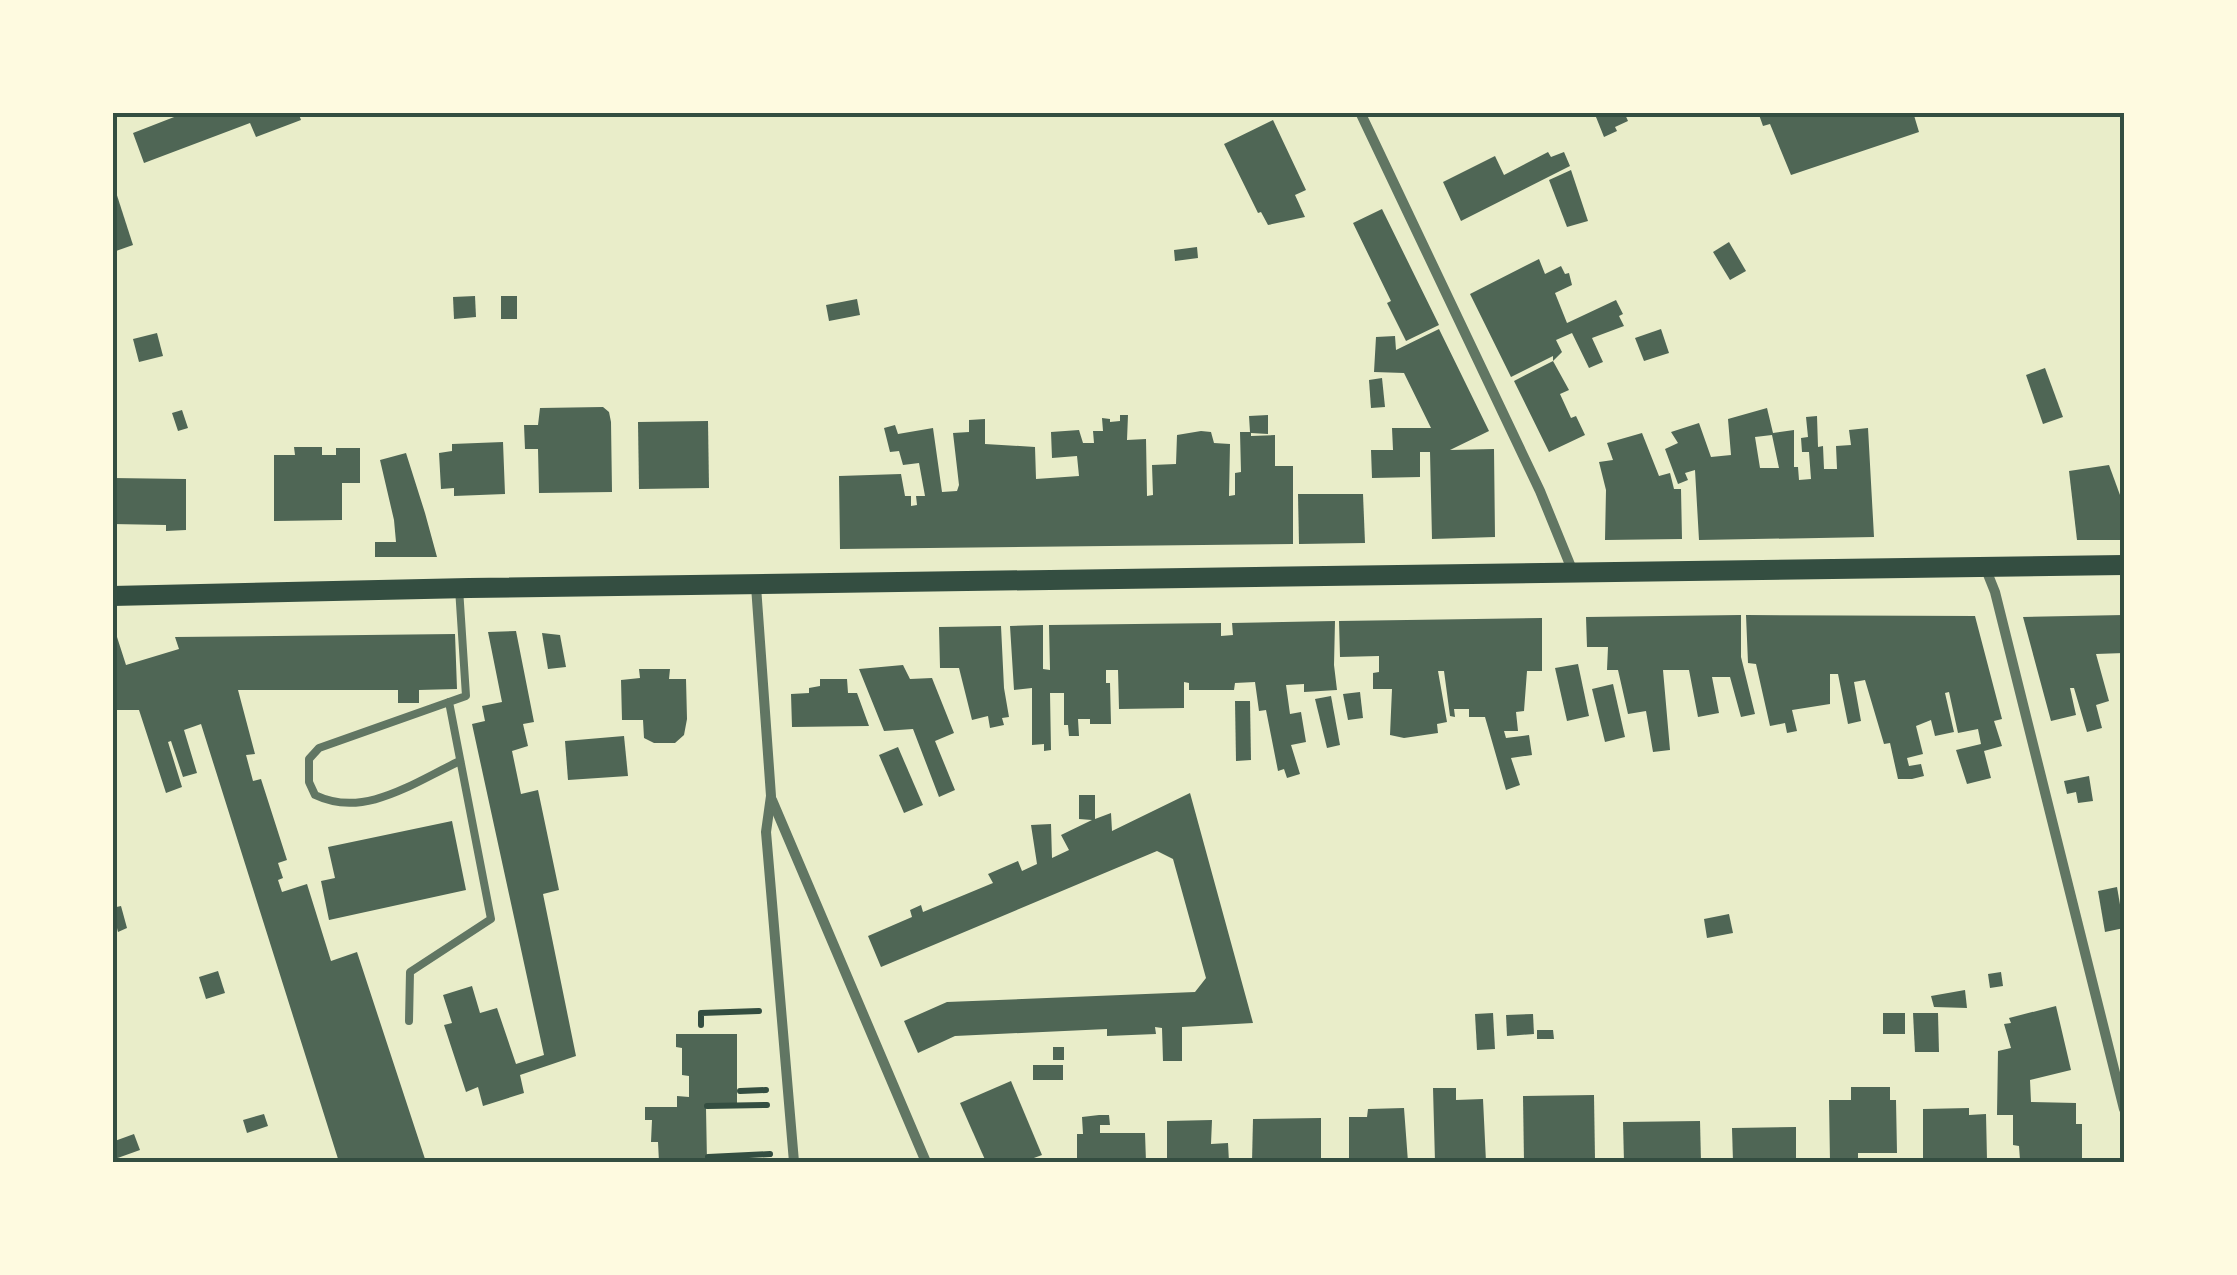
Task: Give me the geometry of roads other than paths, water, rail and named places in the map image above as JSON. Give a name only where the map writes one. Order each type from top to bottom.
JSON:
[{"type":"main road","points":[[112,596],[2124,564]]},
{"type":"street","points":[[1360,112],[1540,492],[1572,572]]},
{"type":"street","points":[[1985,566],[1995,592],[2124,1109]]},
{"type":"street","points":[[756,586],[771,796],[766,832],[794,1162]]},
{"type":"street","points":[[771,796],[926,1162]]},
{"type":"lane","points":[[459,588],[466,696],[319,748],[309,758],[309,782],[315,795],[324,800],[359,804],[376,800],[460,760]]},
{"type":"lane","points":[[409,1021],[410,972],[490,919],[449,702]]}]
